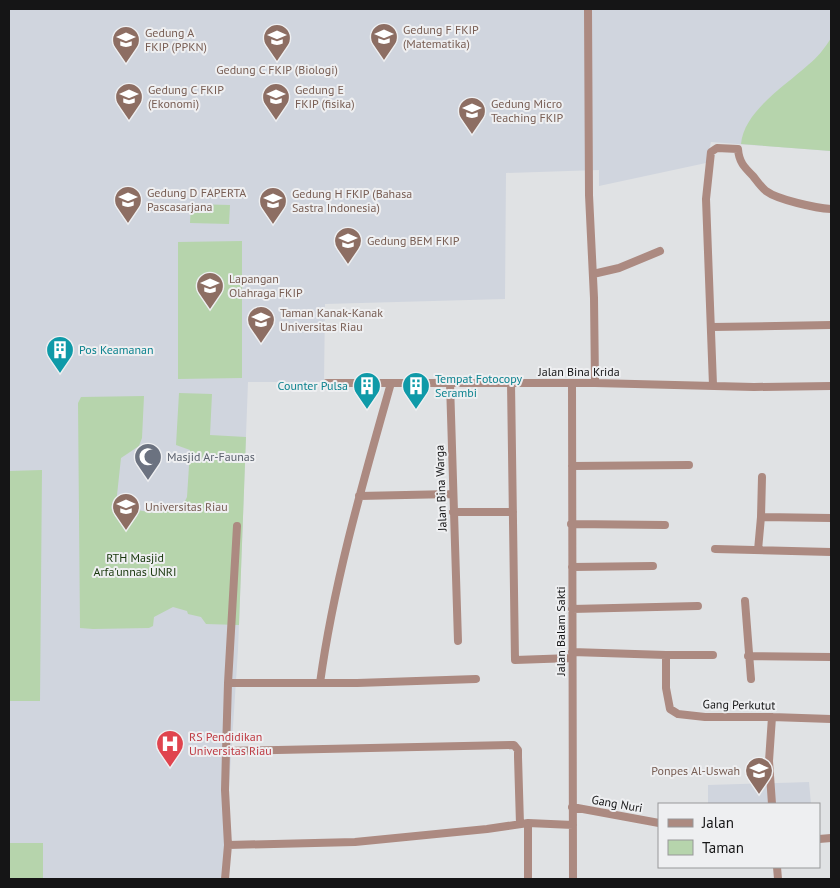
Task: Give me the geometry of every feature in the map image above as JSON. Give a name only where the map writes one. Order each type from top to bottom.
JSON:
[{"type":"street","points":[[588,9],[589,195],[595,383]]},
{"type":"street","points":[[713,385],[706,199],[711,152],[722,148],[738,149],[742,165],[767,192],[819,208],[831,209]]},
{"type":"street","points":[[593,274],[619,268],[660,251]]},
{"type":"street","points":[[712,327],[831,325]]},
{"type":"street","name":"Jalan Bina Krida","points":[[327,383],[595,383],[831,386]]},
{"type":"street","points":[[320,683],[326,641],[344,552],[358,496],[391,383]]},
{"type":"street","name":"Jalan Bina Warga","points":[[450,383],[458,641]]},
{"type":"street","points":[[511,383],[515,660],[572,655],[713,655]]},
{"type":"street","name":"Jalan Balam Sakti","points":[[572,383],[573,879]]},
{"type":"street","points":[[572,466],[689,464]]},
{"type":"street","points":[[758,550],[762,477]]},
{"type":"street","points":[[358,496],[452,494]]},
{"type":"street","points":[[453,512],[513,512]]},
{"type":"street","points":[[761,517],[831,518]]},
{"type":"street","points":[[571,524],[665,525]]},
{"type":"street","points":[[225,879],[228,845],[225,790],[228,683],[238,526]]},
{"type":"street","points":[[714,549],[831,552]]},
{"type":"street","points":[[572,567],[653,566]]},
{"type":"street","points":[[745,600],[751,679]]},
{"type":"street","points":[[572,609],[698,606]]},
{"type":"street","name":"Gang Perkutut","points":[[666,655],[666,688],[670,709],[678,714],[705,717],[831,719]]},
{"type":"street","points":[[748,656],[831,657]]},
{"type":"street","points":[[228,683],[476,679]]},
{"type":"street","points":[[772,717],[769,761],[772,803]]},
{"type":"street","points":[[226,751],[514,745],[518,750],[528,879]]},
{"type":"street","name":"Gang Nuri","points":[[572,808],[658,822]]},
{"type":"street","points":[[228,845],[355,842],[524,824],[573,825]]},
{"type":"shaded area","name":"Universitas Riau","points":[[9,9],[831,9],[831,151],[711,142],[706,163],[599,186],[599,170],[506,173],[505,299],[325,304],[324,382],[248,382],[238,650],[223,879],[9,879]]},
{"type":"shaded area","name":"Ponpes Al-Uswah","points":[[809,782],[811,803],[708,803],[708,785]]},
{"type":"green space","points":[[831,38],[831,151],[741,144],[744,132],[757,110],[815,59]]},
{"type":"green space","points":[[191,204],[230,205],[229,224],[190,223]]},
{"type":"green space","name":"Lapangan Olahraga FKIP","points":[[242,241],[242,378],[178,379],[178,242]]},
{"type":"green space","name":"RTH Masjid Arfa'unnas UNRI","points":[[179,393],[212,394],[210,435],[246,437],[239,625],[206,624],[201,617],[188,614],[187,611],[173,607],[154,617],[153,626],[149,628],[80,628],[78,403],[81,397],[144,396],[142,438],[139,446],[121,458],[117,495],[119,507],[155,513],[182,507],[187,497],[190,450],[176,445]]},
{"type":"green space","points":[[42,470],[40,701],[9,701],[9,471]]},
{"type":"green space","points":[[9,843],[43,843],[43,879],[9,879]]},
{"type":"place","name":"Gedung F FKIP (Matematika)","points":[[384,61]]},
{"type":"place","name":"Gedung C FKIP (Biologi)","points":[[277,62]]},
{"type":"place","name":"Gedung A FKIP (PPKN)","points":[[126,64]]},
{"type":"place","name":"Gedung C FKIP (Ekonomi)","points":[[129,121]]},
{"type":"place","name":"Gedung E FKIP (fisika)","points":[[276,121]]},
{"type":"place","name":"Gedung Micro Teaching FKIP","points":[[472,135]]},
{"type":"place","name":"Gedung D FAPERTA Pascasarjana","points":[[128,224]]},
{"type":"place","name":"Gedung H FKIP (Bahasa Sastra Indonesia)","points":[[273,225]]},
{"type":"place","name":"Gedung BEM FKIP","points":[[348,265]]},
{"type":"place","name":"Lapangan Olahraga FKIP","points":[[210,310]]},
{"type":"place","name":"Taman Kanak-Kanak Universitas Riau","points":[[261,344]]},
{"type":"place","name":"Pos Keamanan","points":[[60,374]]},
{"type":"place","name":"Counter Pulsa","points":[[367,410]]},
{"type":"place","name":"Tempat Fotocopy Serambi","points":[[416,410]]},
{"type":"place","name":"Masjid Ar-Faunas","points":[[148,481]]},
{"type":"place","name":"Universitas Riau","points":[[126,531]]},
{"type":"place","name":"RS Pendidikan Universitas Riau","points":[[170,768]]},
{"type":"place","name":"Ponpes Al-Uswah","points":[[759,795]]}]
